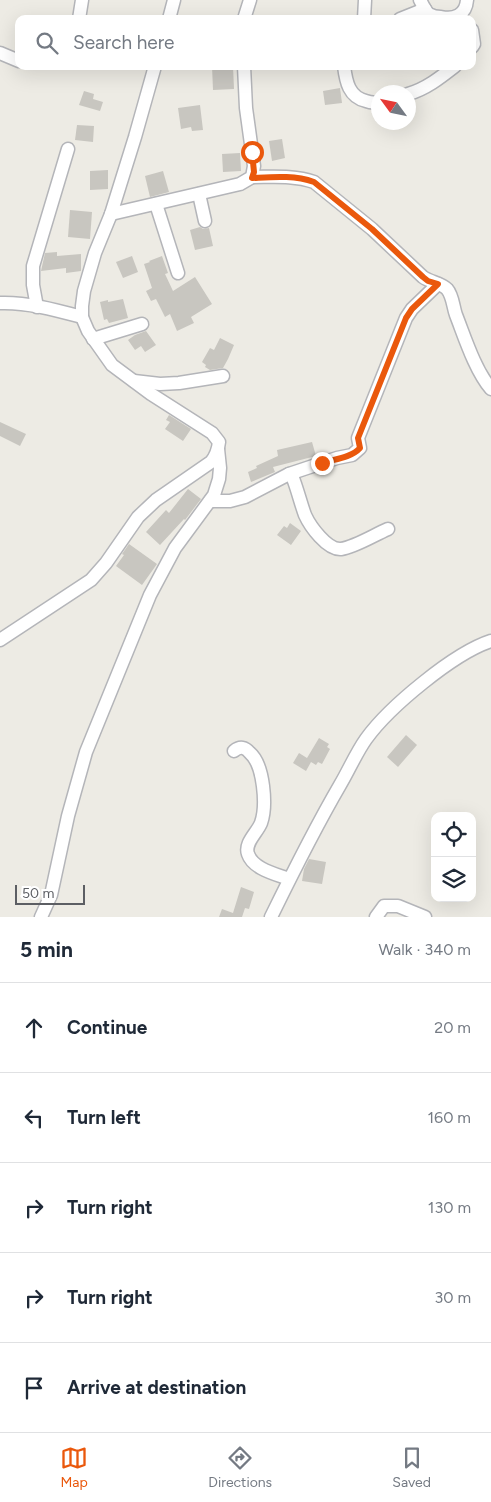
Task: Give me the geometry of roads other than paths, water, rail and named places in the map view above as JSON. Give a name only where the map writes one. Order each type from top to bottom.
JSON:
[{"type":"street","points":[[80,15],[82,0]]},
{"type":"street","points":[[170,15],[174,0]]},
{"type":"street","points":[[245,15],[250,0]]},
{"type":"street","points":[[364,15],[365,0]]},
{"type":"street","points":[[464,15],[467,0]]},
{"type":"street","points":[[406,15],[422,4],[428,14],[431,15]]},
{"type":"street","points":[[0,53],[15,59]]},
{"type":"street","points":[[0,640],[91,580],[106,563],[138,517],[156,500],[211,462],[218,449],[219,442],[212,433],[112,365],[93,340],[82,317],[84,291],[95,253],[111,214],[154,70]]},
{"type":"street","points":[[244,70],[246,108],[254,166],[252,178]]},
{"type":"street","points":[[345,70],[350,91],[360,100],[371,102]]},
{"type":"street","points":[[416,92],[450,70]]},
{"type":"street","points":[[37,307],[33,285],[33,266],[68,149]]},
{"type":"street","points":[[111,214],[240,184],[252,178],[292,177],[314,182],[372,229],[423,277],[446,288],[450,294],[455,313],[476,364],[491,389]]},
{"type":"street","points":[[199,194],[205,221]]},
{"type":"street","points":[[156,204],[178,273]]},
{"type":"street","points":[[210,501],[222,502],[245,497],[289,474],[336,458],[352,455],[360,448],[358,438],[406,318],[412,309],[438,284]]},
{"type":"street","points":[[0,302],[11,302],[82,317]]},
{"type":"street","points":[[93,340],[142,324]]},
{"type":"street","points":[[132,380],[160,384],[223,376]]},
{"type":"street","points":[[41,917],[51,895],[78,775],[86,752],[150,595],[175,548],[210,501],[217,488],[220,468],[218,449]]},
{"type":"street","points":[[289,474],[292,476],[306,515],[317,533],[333,547],[338,549],[351,546],[388,530]]},
{"type":"street","points":[[271,917],[323,815],[367,738],[387,715],[434,674],[473,648],[491,640]]},
{"type":"street","points":[[234,750],[238,747],[242,748],[256,759],[263,791],[263,814],[249,842],[248,854],[254,864],[289,879]]},
{"type":"street","points":[[376,917],[384,906],[391,905],[425,917]]}]
